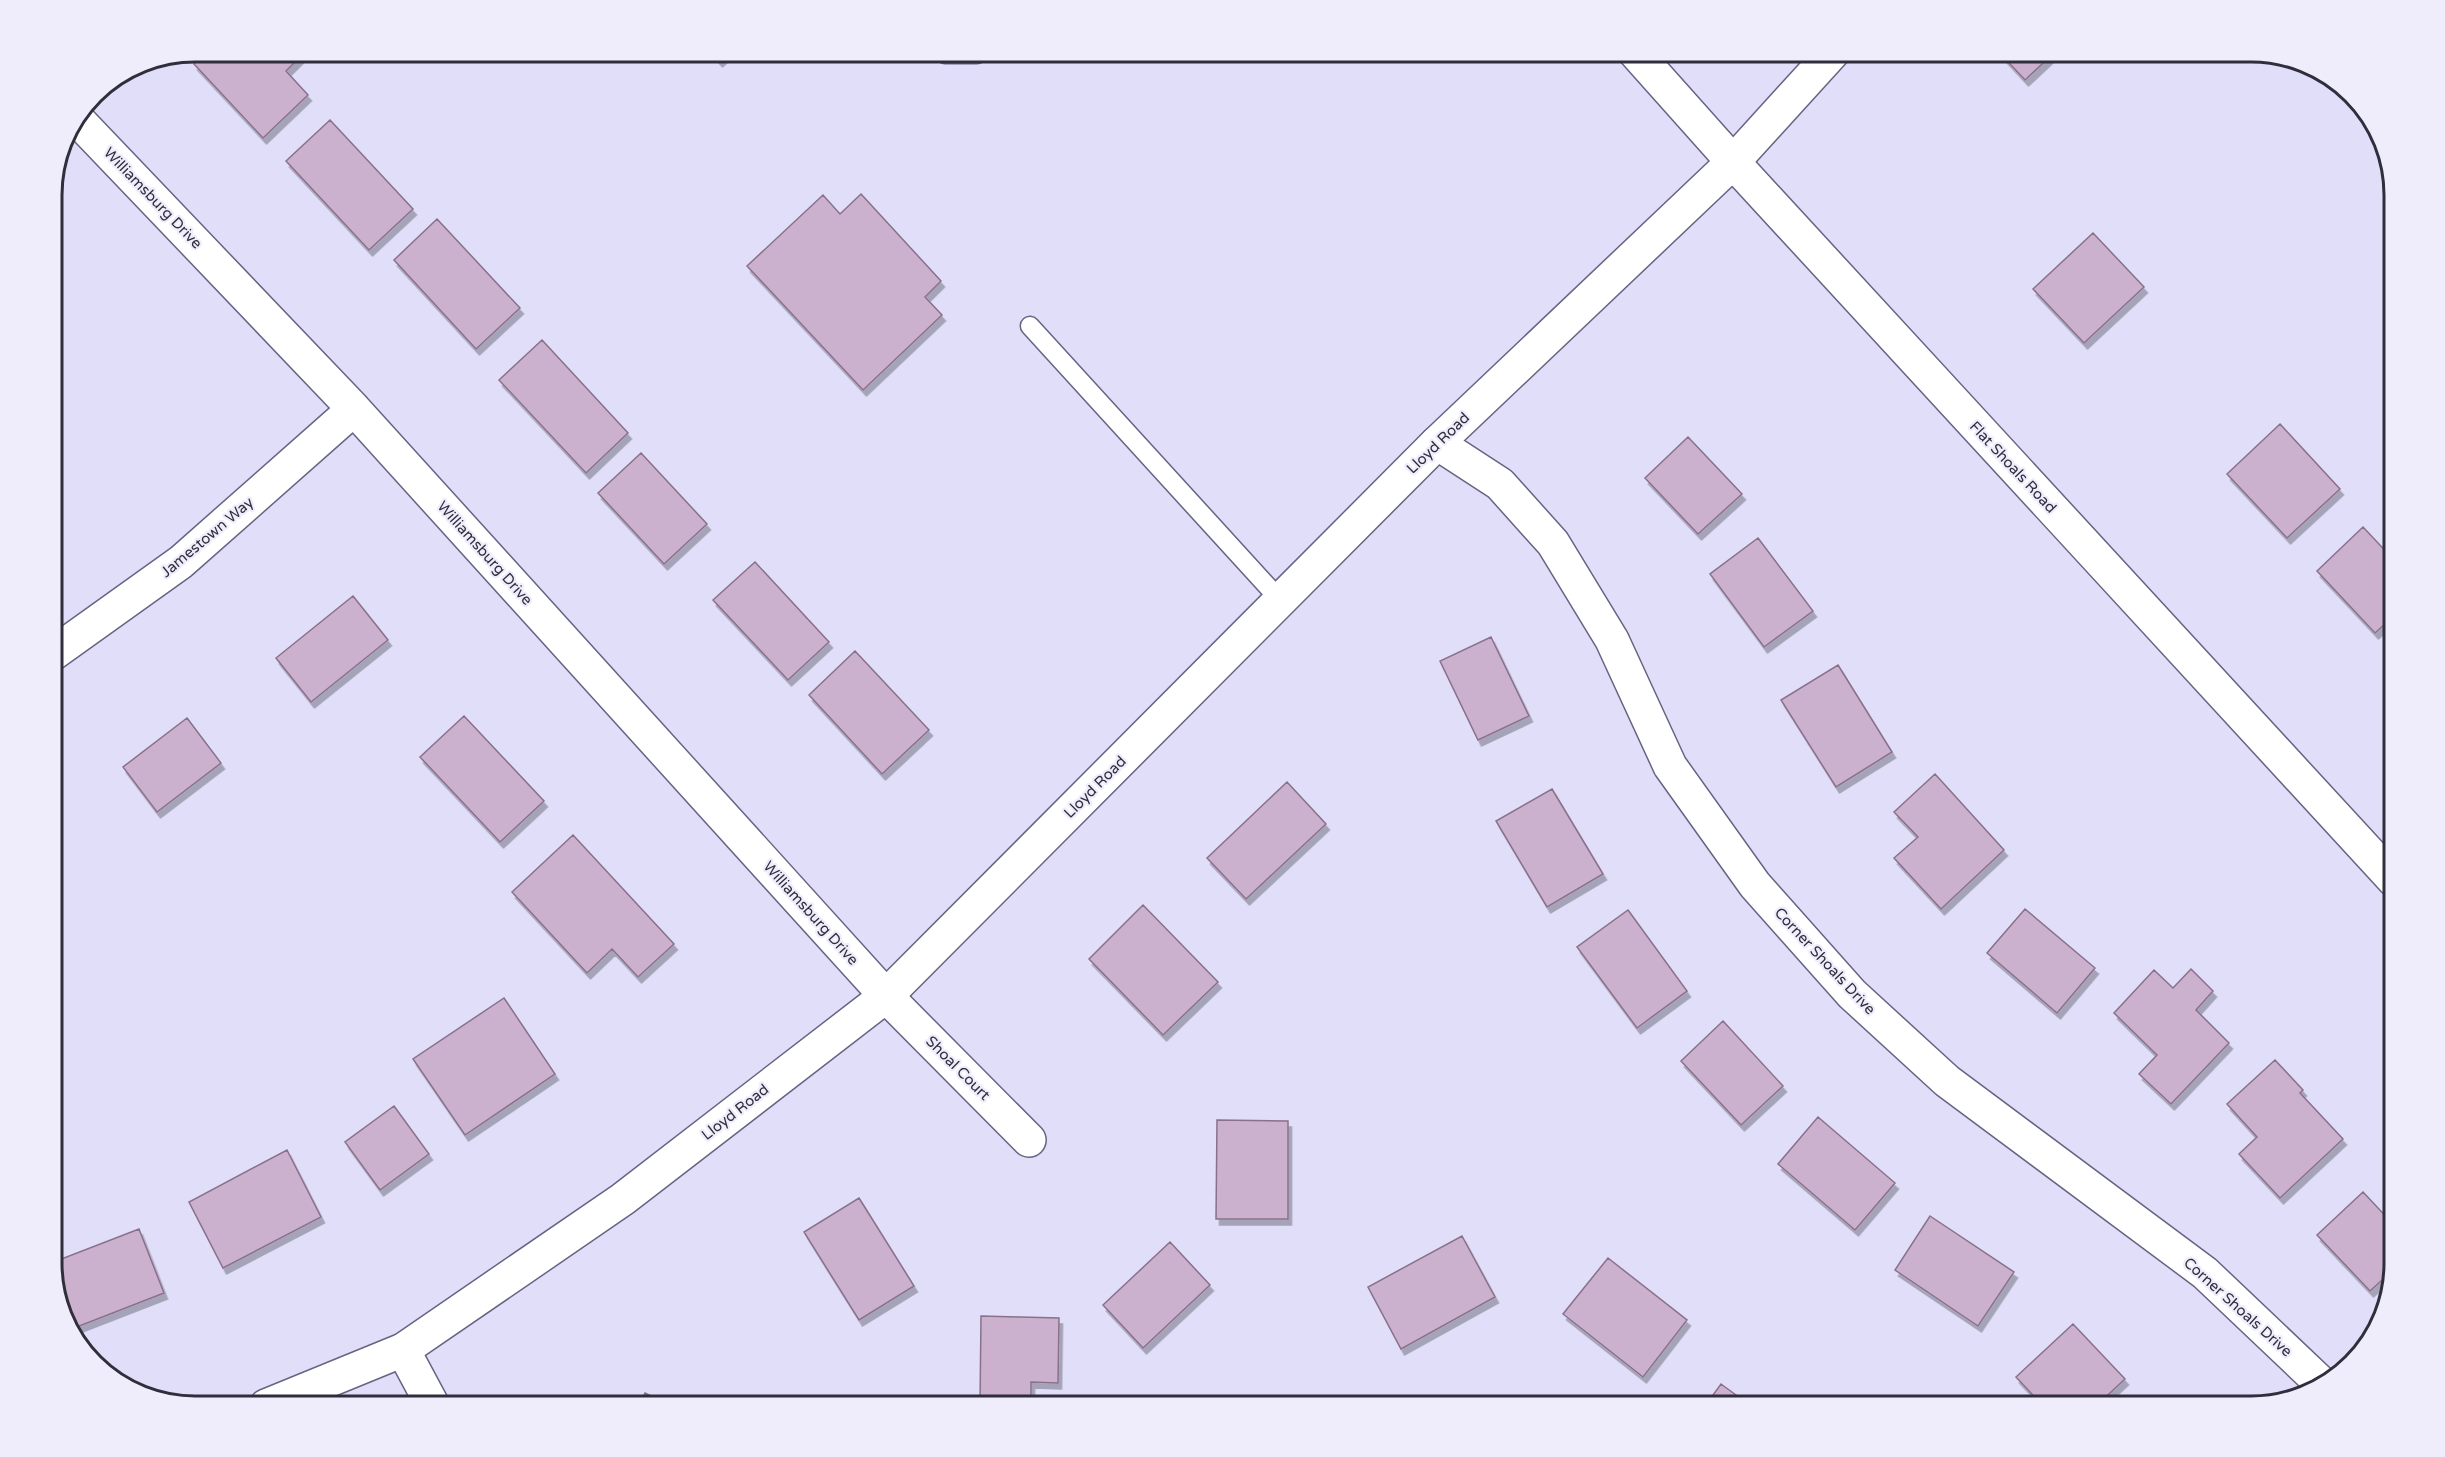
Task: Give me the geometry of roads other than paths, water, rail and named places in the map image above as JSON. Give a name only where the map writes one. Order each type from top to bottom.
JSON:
[{"type":"street","name":"Flat Shoals Road","points":[[1644,62],[1733,162],[2384,869]]},
{"type":"street","name":"Lloyd Road","points":[[291,1396],[404,1350],[622,1199],[886,996],[1437,443],[1733,162],[1824,62]]},
{"type":"street","name":"Williamsburg Drive","points":[[82,124],[354,409],[886,996]]},
{"type":"street","name":"Jamestown Way","points":[[62,648],[181,562],[354,409]]},
{"type":"street","name":"Corner Shoals Drive","points":[[1437,443],[1500,484],[1552,543],[1612,640],[1670,766],[1755,885],[1852,994],[1947,1082],[2205,1273],[2316,1378]]},
{"type":"street","name":"Shoal Court","points":[[886,996],[1029,1140]]},
{"type":"street","points":[[404,1350],[428,1396]]},
{"type":"lane","points":[[1030,326],[1281,600]]}]
